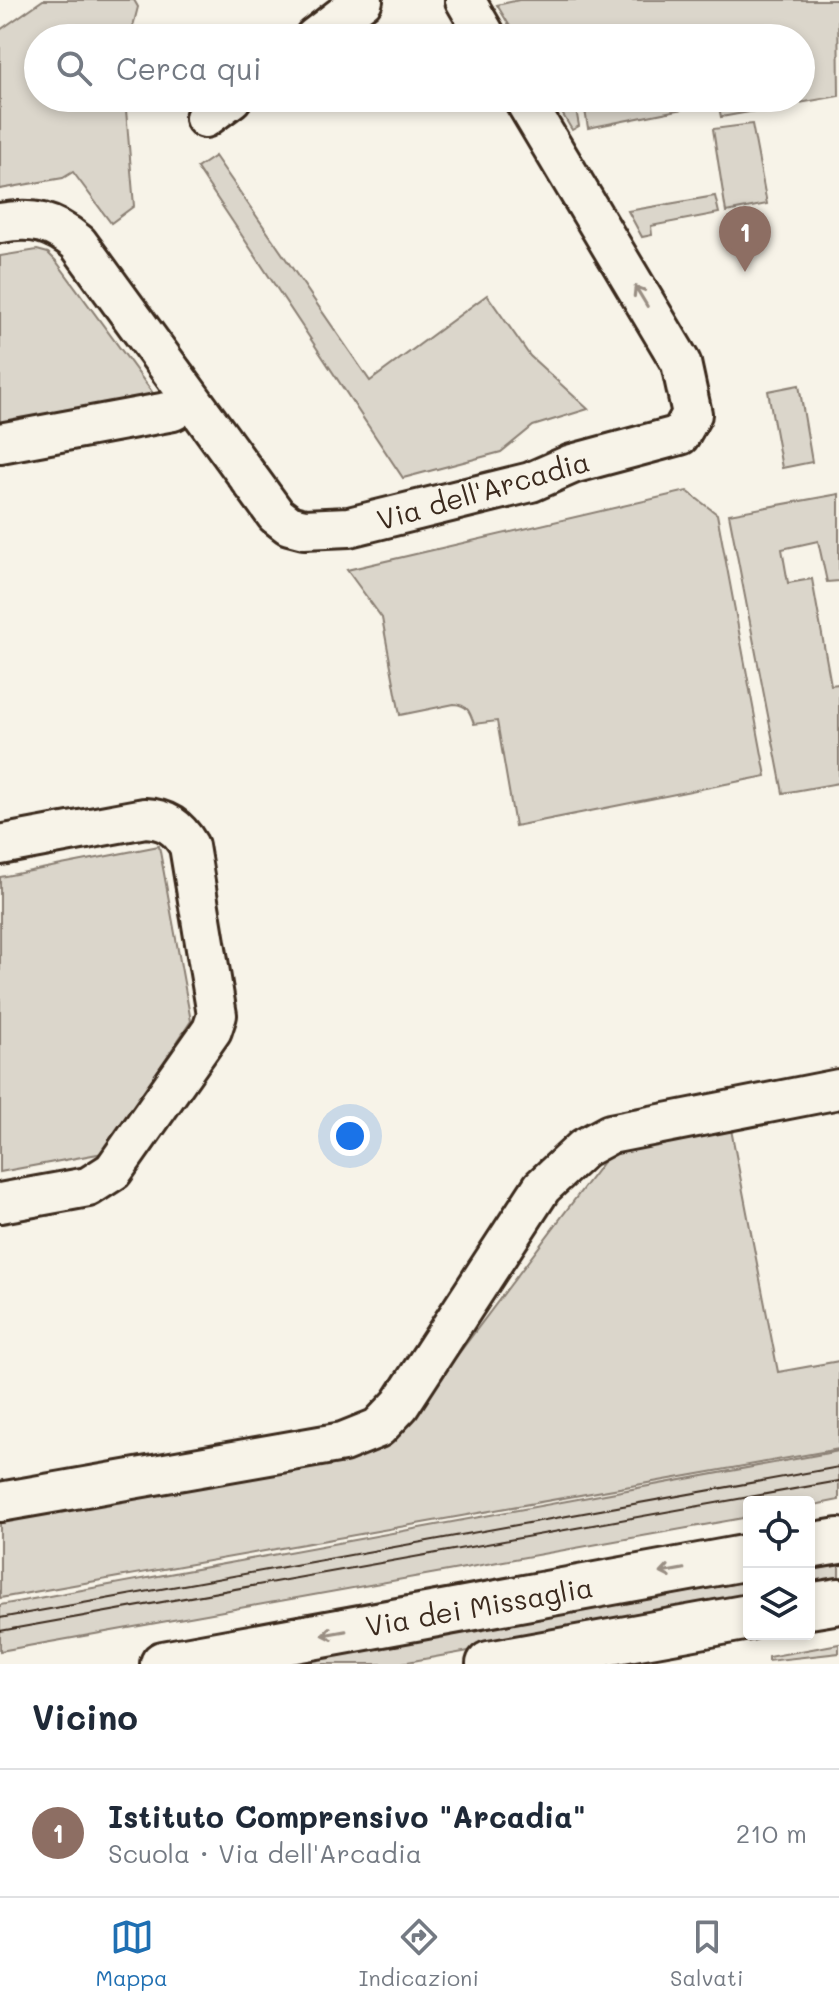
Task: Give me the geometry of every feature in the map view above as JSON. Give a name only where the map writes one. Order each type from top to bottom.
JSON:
[{"type":"main road","points":[[815,1545],[839,1541]]},
{"type":"main road","name":"Via dei Missaglia","points":[[163,1664],[743,1558]]},
{"type":"main road","points":[[815,1605],[839,1601]]},
{"type":"main road","name":"Via dei Missaglia","points":[[489,1664],[743,1618]]},
{"type":"street","points":[[332,24],[363,0]]},
{"type":"street","points":[[465,0],[479,24]]},
{"type":"street","name":"Via dell'Arcadia","points":[[0,223],[18,220],[47,222],[78,243],[276,515],[289,525],[304,529],[349,527],[517,485],[572,464],[680,435],[692,414],[681,363],[531,112]]},
{"type":"street","points":[[0,443],[168,412],[191,399]]},
{"type":"street","points":[[0,845],[145,818],[161,819],[173,826],[189,846],[217,1015],[212,1030],[113,1171],[88,1187],[0,1203]]},
{"type":"street","points":[[0,1502],[343,1442],[378,1428],[400,1405],[542,1187],[584,1148],[610,1134],[839,1089]]},
{"type":"shaded area","points":[[43,0],[134,0],[138,7],[134,24],[24,24],[24,112],[126,112],[134,206],[111,223],[73,172],[63,178],[0,189],[0,30]]},
{"type":"shaded area","points":[[519,0],[838,0],[839,96],[815,100],[815,24],[509,24],[497,5]]},
{"type":"shaded area","points":[[561,112],[576,112],[579,126],[572,130]]},
{"type":"shaded area","points":[[585,112],[668,112],[588,128]]},
{"type":"shaded area","points":[[720,112],[749,112],[721,117]]},
{"type":"shaded area","points":[[752,124],[767,204],[726,212],[713,129]]},
{"type":"shaded area","points":[[215,156],[370,381],[487,295],[530,356],[588,409],[533,426],[501,452],[403,478],[197,168]]},
{"type":"shaded area","points":[[715,196],[719,213],[651,226],[652,235],[642,237],[628,211]]},
{"type":"shaded area","points":[[37,250],[48,253],[56,261],[155,396],[0,434],[0,256]]},
{"type":"shaded area","points":[[799,385],[812,462],[782,468],[768,391]]},
{"type":"shaded area","points":[[687,491],[717,514],[766,776],[515,826],[497,721],[474,724],[468,710],[454,704],[400,715],[382,618],[347,570]]},
{"type":"shaded area","points":[[839,494],[839,581],[827,582],[818,541],[782,549],[788,583],[812,579],[831,685],[839,684],[839,783],[783,793],[729,514]]},
{"type":"shaded area","points":[[159,846],[191,1021],[103,1153],[0,1172],[0,877]]},
{"type":"shaded area","points":[[729,1119],[778,1372],[839,1361],[839,1449],[0,1598],[0,1509],[401,1430],[615,1146]]},
{"type":"shaded area","points":[[839,1451],[839,1500],[815,1505],[815,1496],[743,1496],[743,1518],[0,1651],[0,1605]]},
{"type":"shaded area","points":[[839,1565],[839,1585],[815,1589],[815,1569]]},
{"type":"shaded area","points":[[743,1582],[743,1602],[396,1664],[285,1664]]},
{"type":"shaded area","points":[[839,1644],[839,1653],[768,1661],[768,1657]]},
{"type":"tram line","points":[[0,1618],[839,1467]]},
{"type":"tram line","points":[[0,1631],[839,1481]]},
{"type":"place","name":"Istituto Comprensivo \"Arcadia\"","points":[[745,272]]}]
